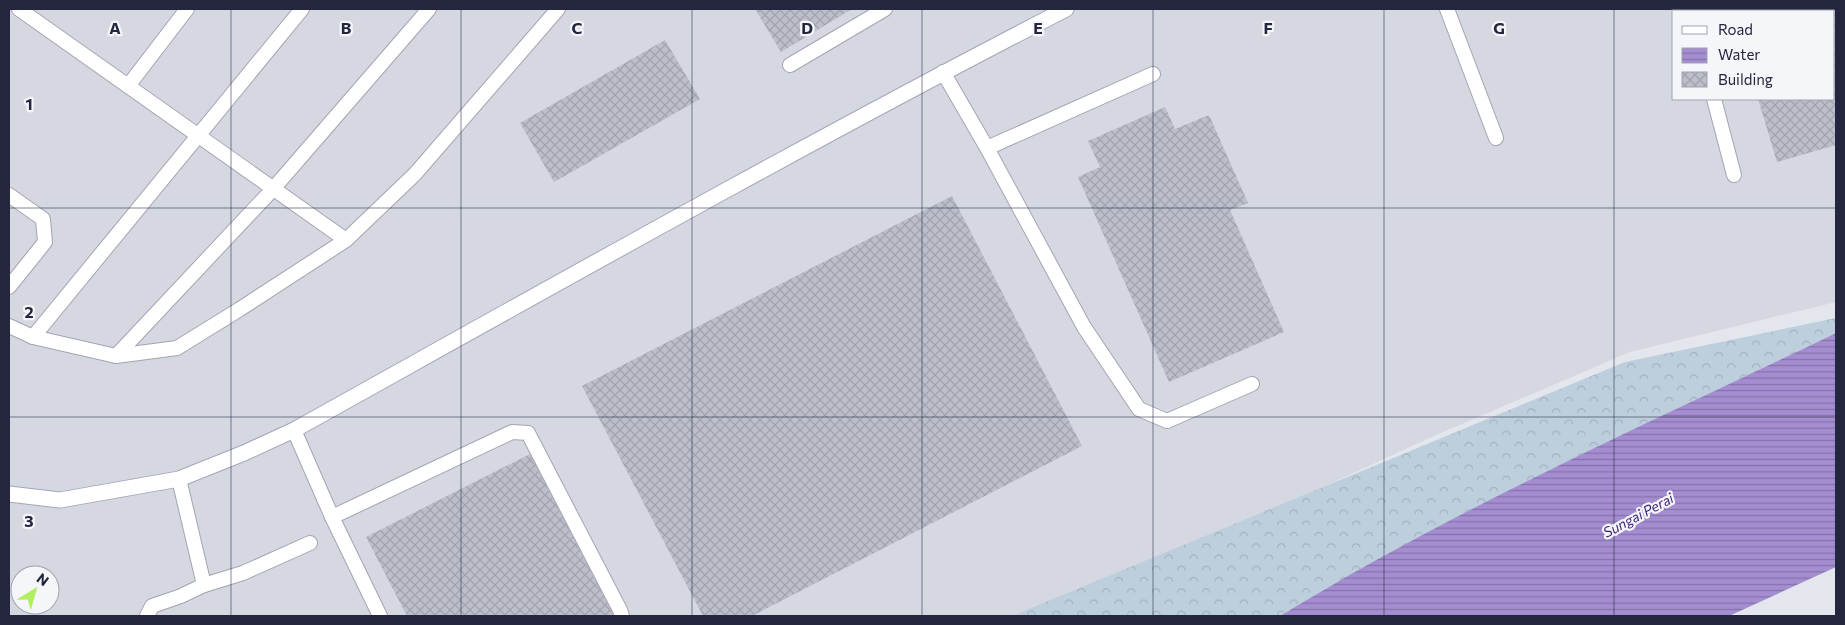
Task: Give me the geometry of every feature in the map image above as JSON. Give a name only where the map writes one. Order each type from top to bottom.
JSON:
[{"type":"main road","points":[[9,494],[60,500],[179,479],[244,453],[294,430],[711,198],[943,72],[1066,9]]},
{"type":"lane","points":[[19,9],[346,240]]},
{"type":"lane","points":[[128,86],[187,9]]},
{"type":"lane","points":[[33,337],[302,9]]},
{"type":"lane","points":[[116,356],[273,188],[429,9]]},
{"type":"lane","points":[[9,326],[33,337],[116,356],[177,348],[346,240],[415,174],[558,9]]},
{"type":"lane","points":[[790,64],[885,9]]},
{"type":"lane","points":[[1447,9],[1496,138]]},
{"type":"lane","points":[[943,72],[987,148],[1084,327],[1139,409],[1167,421],[1252,384]]},
{"type":"lane","points":[[987,148],[1154,74]]},
{"type":"lane","points":[[1714,100],[1734,175]]},
{"type":"lane","points":[[9,195],[43,219],[45,242],[9,286]]},
{"type":"lane","points":[[294,430],[332,517],[380,616]]},
{"type":"lane","points":[[332,517],[512,432],[528,433],[622,616]]},
{"type":"lane","points":[[179,479],[204,585]]},
{"type":"lane","points":[[147,616],[152,606],[181,596],[204,585],[244,572],[310,543]]},
{"type":"shaded area","points":[[9,9],[1836,9],[1836,302],[1630,352],[1427,439],[1045,616],[9,616]]},
{"type":"green space","points":[[1836,318],[1836,333],[1599,446],[1450,521],[1327,588],[1280,616],[1012,616],[1625,362]]},
{"type":"water","name":"Sungai Perai","points":[[1836,333],[1836,567],[1729,616],[1280,616],[1415,539],[1484,503]]},
{"type":"building","points":[[755,9],[852,9],[781,52]]},
{"type":"building","points":[[1836,9],[1836,145],[1777,162],[1758,100],[1835,100],[1835,10],[1732,10]]},
{"type":"building","points":[[665,40],[700,99],[554,182],[520,123]]},
{"type":"building","points":[[1165,107],[1175,129],[1209,115],[1248,203],[1230,210],[1284,332],[1169,382],[1078,177],[1100,167],[1088,141]]},
{"type":"building","points":[[952,196],[1082,446],[752,616],[703,616],[582,386]]},
{"type":"building","points":[[530,454],[614,616],[407,616],[366,537]]}]
